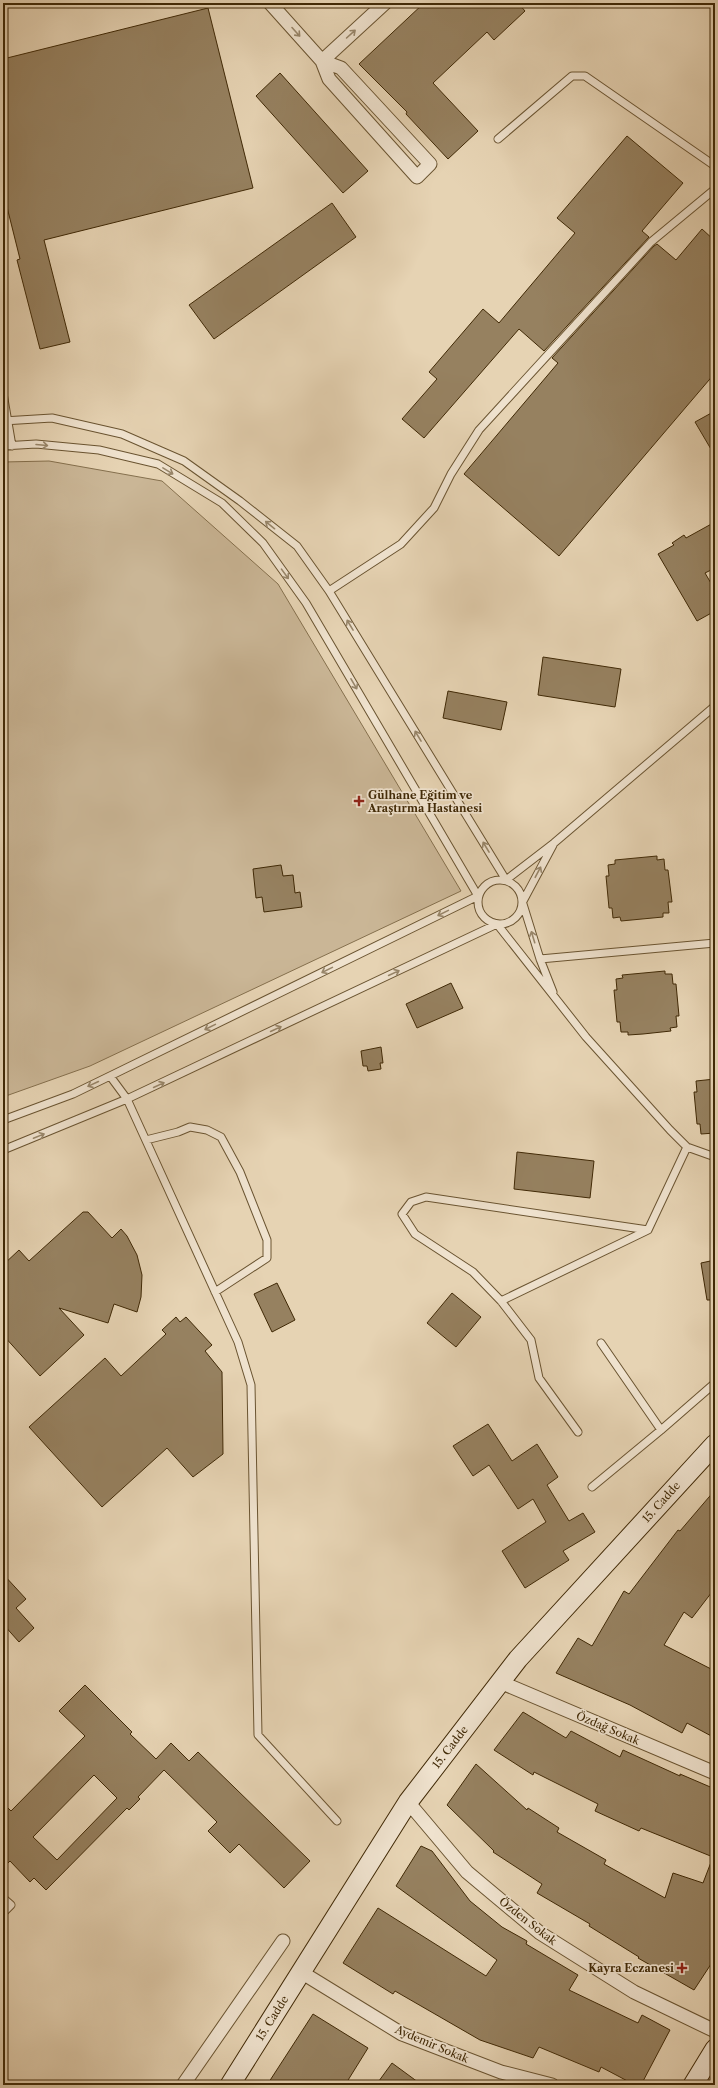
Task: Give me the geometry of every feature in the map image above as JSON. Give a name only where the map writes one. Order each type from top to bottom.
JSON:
[{"type":"street","points":[[270,3],[322,61],[329,79],[417,177],[430,164],[341,68],[322,61]]},
{"type":"street","points":[[322,61],[385,3]]},
{"type":"street","name":"15. Cadde","points":[[230,2085],[408,1802],[518,1659],[715,1444]]},
{"type":"street","name":"Özdağ Sokak","points":[[500,1682],[715,1774]]},
{"type":"street","name":"Özden Sokak","points":[[408,1802],[467,1872],[540,1933],[634,1992],[715,2031]]},
{"type":"street","points":[[183,2085],[283,1941]]},
{"type":"street","name":"Aydemir Sokak","points":[[301,1972],[402,2034],[501,2072],[552,2085]]},
{"type":"street","points":[[695,2084],[715,2049]]},
{"type":"lane","points":[[498,139],[572,76],[585,76],[715,166]]},
{"type":"lane","points":[[329,591],[401,544],[434,508],[451,474],[479,430],[651,242],[715,188]]},
{"type":"lane","points":[[3,393],[6,421],[12,446]]},
{"type":"lane","points":[[6,421],[52,418],[122,434],[184,461],[240,501],[297,546],[329,591],[506,880],[518,888],[540,959],[556,1000]]},
{"type":"lane","points":[[3,446],[36,444],[99,450],[158,464],[222,503],[263,543],[306,603],[478,896],[479,910],[483,917],[497,924],[586,1037],[670,1130],[687,1147],[715,1158]]},
{"type":"lane","points":[[3,1120],[72,1094],[110,1076],[478,896],[486,884],[499,879],[506,880],[554,843],[715,706]]},
{"type":"lane","points":[[3,1150],[127,1099],[497,924],[512,921],[518,916],[523,902],[554,843]]},
{"type":"lane","points":[[540,959],[714,944]]},
{"type":"lane","points":[[110,1076],[127,1099],[146,1140],[238,1342],[251,1385],[258,1735],[337,1821]]},
{"type":"lane","points":[[146,1140],[178,1132],[190,1126],[207,1130],[221,1137],[240,1172],[266,1240],[267,1258],[215,1292]]},
{"type":"lane","points":[[501,1301],[648,1230],[687,1147]]},
{"type":"lane","points":[[578,1432],[539,1378],[531,1340],[501,1301],[473,1272],[415,1234],[402,1214],[411,1202],[426,1197],[648,1230]]},
{"type":"lane","points":[[601,1343],[661,1430]]},
{"type":"lane","points":[[592,1487],[715,1383]]},
{"type":"lane","points":[[3,1898],[11,1905],[3,1913]]},
{"type":"shaded area","points":[[49,461],[162,481],[278,584],[461,891],[90,1066],[3,1097],[3,462]]},
{"type":"building","points":[[424,3],[518,3],[525,11],[494,40],[487,32],[433,83],[478,131],[448,159],[406,114],[407,112],[359,64]]},
{"type":"building","points":[[208,8],[253,188],[44,240],[70,342],[40,349],[17,260],[20,259],[3,191],[3,59]]},
{"type":"building","points":[[280,73],[368,171],[343,193],[256,96]]},
{"type":"building","points":[[627,136],[683,183],[642,231],[649,237],[544,351],[519,329],[424,438],[402,419],[437,379],[429,372],[483,309],[499,323],[575,233],[557,218]]},
{"type":"building","points":[[332,203],[356,237],[214,339],[189,305]]},
{"type":"building","points":[[702,229],[715,241],[715,373],[559,556],[464,474],[558,363],[552,358],[654,246],[657,244],[676,260]]},
{"type":"building","points":[[715,411],[715,456],[695,422]]},
{"type":"building","points":[[715,522],[715,568],[705,573],[715,590],[715,611],[697,621],[658,554],[674,545],[672,543],[684,535],[686,538]]},
{"type":"building","points":[[543,657],[621,669],[615,707],[538,695]]},
{"type":"building","points":[[448,691],[507,702],[501,730],[443,718]]},
{"type":"building","points":[[657,856],[657,860],[664,859],[665,870],[668,870],[672,902],[668,902],[669,913],[663,913],[663,917],[621,921],[620,917],[613,918],[612,908],[609,908],[606,876],[609,876],[608,865],[615,864],[615,860]]},
{"type":"building","points":[[281,865],[283,876],[293,875],[295,893],[300,892],[302,907],[264,912],[262,897],[256,898],[253,869]]},
{"type":"building","points":[[665,971],[665,974],[672,974],[673,984],[676,984],[679,1016],[676,1016],[677,1027],[670,1028],[671,1031],[643,1034],[628,1035],[628,1032],[621,1032],[620,1022],[617,1022],[614,990],[617,990],[616,979],[623,978],[622,975]]},
{"type":"building","points":[[451,983],[463,1008],[417,1028],[406,1004]]},
{"type":"building","points":[[381,1047],[383,1063],[380,1063],[381,1069],[368,1071],[367,1066],[363,1066],[361,1051]]},
{"type":"building","points":[[715,1079],[715,1133],[701,1134],[700,1124],[697,1124],[694,1092],[697,1092],[696,1081]]},
{"type":"building","points":[[517,1152],[594,1161],[590,1198],[514,1189]]},
{"type":"building","points":[[83,1212],[88,1212],[112,1238],[121,1229],[127,1236],[137,1255],[142,1275],[141,1297],[137,1312],[114,1304],[108,1323],[59,1308],[84,1335],[40,1376],[3,1335],[3,1265],[19,1250],[29,1261]]},
{"type":"building","points":[[715,1260],[715,1300],[707,1300],[701,1263]]},
{"type":"building","points":[[277,1283],[295,1320],[272,1332],[254,1294]]},
{"type":"building","points":[[452,1293],[481,1317],[456,1347],[427,1323]]},
{"type":"building","points":[[176,1317],[180,1322],[186,1317],[212,1345],[205,1351],[222,1372],[223,1454],[193,1477],[167,1448],[102,1507],[29,1427],[105,1358],[121,1376],[166,1334],[162,1330]]},
{"type":"building","points":[[488,1424],[512,1461],[537,1444],[558,1477],[547,1485],[569,1521],[583,1513],[595,1532],[563,1551],[569,1560],[525,1588],[502,1551],[546,1522],[533,1499],[518,1509],[489,1465],[473,1476],[453,1446]]},
{"type":"building","points":[[715,1490],[715,1588],[692,1618],[684,1612],[664,1645],[715,1671],[715,1738],[687,1723],[682,1733],[630,1705],[556,1673],[578,1638],[592,1646],[624,1591],[629,1594],[678,1530],[680,1531]]},
{"type":"building","points":[[3,1574],[26,1599],[16,1608],[34,1628],[19,1642],[3,1624]]},
{"type":"building","points":[[85,1685],[132,1732],[130,1734],[156,1759],[171,1743],[189,1761],[198,1752],[310,1861],[284,1888],[239,1844],[230,1853],[208,1831],[217,1822],[164,1770],[138,1797],[140,1799],[129,1810],[127,1808],[46,1890],[34,1878],[30,1882],[10,1861],[3,1868],[3,1803],[11,1811],[85,1736],[59,1711]],"holes":[[[94,1775],[117,1798],[57,1860],[33,1837]]]},
{"type":"building","points":[[523,1712],[566,1738],[571,1731],[620,1757],[623,1750],[680,1776],[680,1774],[715,1789],[715,1958],[694,1990],[638,1958],[639,1957],[589,1926],[590,1924],[537,1893],[542,1884],[493,1852],[494,1851],[447,1805],[476,1764],[527,1810],[528,1808],[559,1828],[557,1832],[606,1860],[604,1864],[665,1898],[673,1873],[703,1883],[713,1857],[641,1828],[639,1831],[595,1811],[598,1804],[534,1772],[533,1775],[494,1750]]},
{"type":"building","points":[[421,1846],[432,1851],[470,1901],[502,1927],[527,1941],[526,1944],[578,1975],[569,1990],[638,2023],[642,2015],[670,2030],[641,2085],[635,2085],[601,2067],[599,2072],[539,2047],[533,2058],[480,2040],[395,1991],[393,1994],[343,1963],[378,1908],[486,1976],[497,1960],[396,1886]]},
{"type":"building","points":[[313,2014],[368,2048],[345,2085],[267,2085]]},
{"type":"building","points":[[392,2063],[422,2085],[376,2085]]},
{"type":"place","name":"Gülhane Eğitim ve Araştırma Hastanesi","points":[[359,801]]},
{"type":"place","name":"Kayra Eczanesi","points":[[682,1968]]}]
